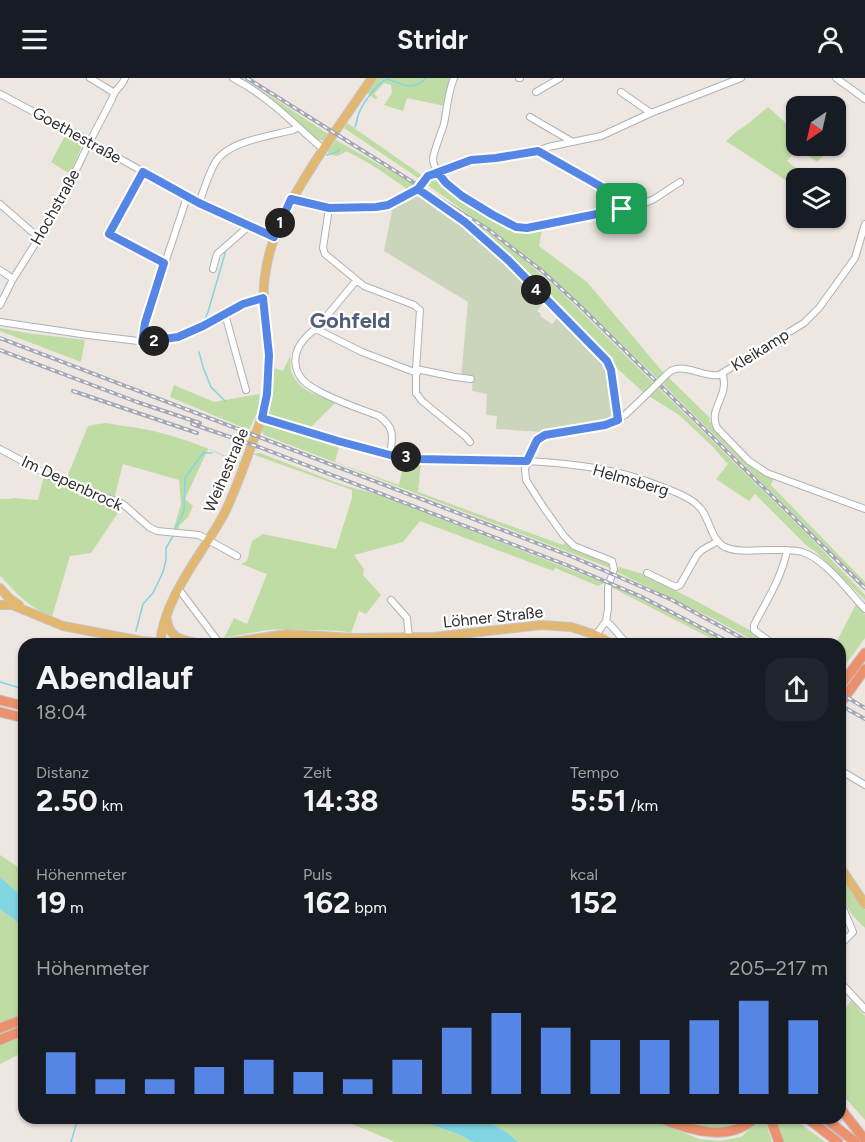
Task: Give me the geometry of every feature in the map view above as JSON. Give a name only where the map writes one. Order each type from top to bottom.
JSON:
[{"type":"highway","points":[[846,678],[865,653]]},
{"type":"highway","points":[[846,696],[865,669]]},
{"type":"highway","points":[[0,700],[18,704]]},
{"type":"highway","points":[[0,712],[18,718]]},
{"type":"highway","points":[[0,718],[18,719]]},
{"type":"highway","points":[[0,1028],[18,1021]]},
{"type":"highway","points":[[3,1039],[18,1033]]},
{"type":"highway","points":[[846,1116],[865,1140]]},
{"type":"highway","points":[[675,1124],[709,1137],[723,1138],[736,1135],[749,1124]]},
{"type":"highway","points":[[772,1124],[779,1142]]},
{"type":"highway","points":[[815,1124],[838,1142]]},
{"type":"highway","points":[[832,1124],[855,1142]]},
{"type":"main road","name":"Weihestraße","points":[[162,638],[167,616],[178,588],[209,540],[230,501],[262,418],[267,394],[269,355],[263,298],[265,276],[274,237],[291,199],[372,78]]},
{"type":"main road","points":[[0,605],[4,601],[2,590]]},
{"type":"main road","points":[[2,590],[13,602],[38,616]]},
{"type":"main road","points":[[0,605],[12,605],[63,626],[132,638]]},
{"type":"main road","points":[[167,616],[169,630],[178,638]]},
{"type":"main road","name":"Löhner Straße","points":[[260,638],[287,634],[354,638],[409,638],[459,635],[541,625],[570,627],[601,638]]},
{"type":"main road","points":[[846,876],[865,904]]},
{"type":"street","points":[[90,78],[113,92]]},
{"type":"street","name":"Hochstraße","points":[[0,305],[13,279],[59,206],[113,92],[125,78]]},
{"type":"street","points":[[233,78],[265,98],[323,149]]},
{"type":"street","points":[[454,78],[433,160],[438,173],[462,196],[516,227],[527,228],[636,207],[654,199],[680,182]]},
{"type":"street","points":[[536,92],[560,78]]},
{"type":"street","points":[[836,78],[865,99]]},
{"type":"street","points":[[291,199],[329,208],[388,205],[418,189],[428,176],[471,160],[538,151],[571,141],[601,136],[651,113],[738,79]]},
{"type":"street","points":[[621,92],[651,113]]},
{"type":"street","name":"Goethestraße","points":[[0,94],[187,197],[274,237]]},
{"type":"street","points":[[530,117],[571,141]]},
{"type":"street","points":[[199,203],[215,162],[226,150],[298,127]]},
{"type":"street","points":[[538,151],[607,190],[617,198],[622,209]]},
{"type":"street","points":[[143,172],[109,234],[164,263]]},
{"type":"street","points":[[418,189],[465,222],[508,260],[607,361],[611,370],[618,420]]},
{"type":"street","points":[[142,342],[145,323],[187,197]]},
{"type":"street","points":[[0,204],[39,238]]},
{"type":"street","points":[[329,208],[323,248],[325,254],[356,281],[373,291],[414,305],[420,310],[416,393],[422,401],[470,442]]},
{"type":"street","name":"Kleikamp","points":[[527,461],[537,440],[545,435],[605,425],[618,420],[671,370],[680,368],[713,376],[723,373],[804,323],[819,308],[855,258],[865,224]]},
{"type":"street","points":[[213,269],[217,254],[249,226]]},
{"type":"street","points":[[0,270],[13,279]]},
{"type":"street","points":[[356,281],[299,346],[295,363],[296,371],[303,381],[314,389],[379,416],[387,423],[393,436],[390,455]]},
{"type":"street","points":[[0,322],[142,342],[178,337],[243,304],[263,298]]},
{"type":"street","points":[[225,314],[246,390]]},
{"type":"street","points":[[316,329],[362,352],[416,371],[471,379]]},
{"type":"street","points":[[723,373],[723,390],[714,414],[714,422],[749,461],[767,473],[865,509]]},
{"type":"street","name":"Helmsberg","points":[[262,418],[390,455],[417,459],[527,461],[565,464],[610,472],[647,482],[695,503],[702,510],[718,541]]},
{"type":"street","name":"Im Depenbrock","points":[[0,449],[48,475],[123,504],[149,527],[157,531],[199,535],[209,540]]},
{"type":"street","points":[[527,461],[526,480],[564,536],[574,546],[612,561],[614,569],[608,587],[606,621],[596,635]]},
{"type":"street","points":[[209,540],[237,556]]},
{"type":"street","points":[[647,573],[676,587],[680,585],[697,555],[718,541],[726,547],[739,549],[801,551],[816,557],[864,608]]},
{"type":"street","points":[[765,638],[754,630],[754,625],[780,576],[787,550]]},
{"type":"street","points":[[178,588],[216,638]]},
{"type":"street","points":[[391,600],[407,618],[409,638]]},
{"type":"street","points":[[606,621],[621,638]]},
{"type":"street","points":[[846,774],[865,785]]},
{"type":"street","points":[[846,915],[853,932],[846,939]]},
{"type":"street","points":[[846,989],[865,1010]]},
{"type":"green space","points":[[237,78],[243,78],[328,134],[324,140],[316,141]]},
{"type":"green space","points":[[377,78],[451,78],[445,106],[407,98],[403,111],[384,105],[392,93],[391,85],[384,83],[374,94],[378,98],[375,99],[367,93]]},
{"type":"green space","points":[[768,107],[786,123],[786,156],[791,156],[787,161],[796,168],[786,168],[786,180],[726,141]]},
{"type":"green space","points":[[347,123],[423,176],[421,180],[344,128]]},
{"type":"green space","points":[[66,134],[76,139],[81,145],[70,174],[51,162]]},
{"type":"green space","points":[[336,140],[417,186],[408,190],[378,169],[346,151],[339,155],[330,154],[327,152]]},
{"type":"green space","points":[[809,156],[823,156],[817,162]]},
{"type":"green space","points":[[432,177],[490,217],[521,232],[542,229],[539,246],[587,282],[662,371],[710,418],[709,421],[748,463],[774,478],[771,485],[865,582],[865,586],[662,383],[543,270],[425,183]]},
{"type":"green space","points":[[422,189],[506,244],[559,290],[813,540],[865,595],[865,600],[755,494],[749,501],[716,479],[728,464],[712,446],[679,415],[644,393],[533,284]]},
{"type":"green space","points":[[419,192],[463,223],[507,261],[545,301],[537,311],[541,314],[540,316],[552,324],[559,315],[605,363],[610,369],[615,418],[604,423],[545,432],[496,429],[497,416],[486,415],[487,394],[472,391],[473,379],[461,377],[468,302],[384,251],[393,206]]},
{"type":"green space","points":[[0,328],[85,340],[81,362],[0,331]]},
{"type":"green space","points":[[290,356],[291,371],[298,383],[309,392],[335,403],[309,429],[267,415],[273,390],[274,368],[283,371]]},
{"type":"green space","points":[[174,385],[214,402],[260,394],[258,411],[249,430],[170,397]]},
{"type":"green space","points":[[105,423],[171,436],[202,446],[241,463],[208,449],[185,499],[193,506],[188,517],[179,526],[179,531],[173,531],[181,504],[179,480],[123,464],[114,499],[124,504],[91,553],[70,556],[52,617],[29,604],[0,576],[0,499],[38,500],[45,471],[66,480],[88,426]]},
{"type":"green space","points":[[265,423],[339,447],[335,462],[399,485],[404,461],[421,463],[418,492],[563,545],[565,543],[576,551],[609,564],[610,568],[264,435],[261,430]]},
{"type":"green space","points":[[260,453],[343,485],[379,495],[605,583],[598,586],[555,568],[553,571],[420,521],[403,542],[354,555],[364,569],[363,575],[381,595],[366,614],[359,611],[351,633],[282,629],[224,638],[234,618],[247,624],[267,574],[241,564],[247,561],[252,541],[263,534],[336,549],[352,498],[352,490],[252,454]]},
{"type":"green space","points":[[619,567],[643,574],[762,638],[749,638],[617,572]]},
{"type":"green space","points":[[612,585],[718,638],[710,638],[611,589]]},
{"type":"green space","points":[[856,604],[865,615],[865,638],[846,664],[846,638],[839,638]]},
{"type":"green space","points":[[0,855],[18,867],[18,893],[0,877]]},
{"type":"green space","points":[[846,883],[865,910],[865,928],[853,916],[846,904]]},
{"type":"green space","points":[[0,909],[18,922],[18,1055],[0,1064]]},
{"type":"green space","points":[[851,1000],[865,1016],[865,1120],[846,1099],[846,1008]]},
{"type":"green space","points":[[352,1124],[429,1124],[473,1142],[395,1142]]},
{"type":"green space","points":[[492,1124],[663,1124],[699,1139],[719,1141],[741,1137],[755,1124],[766,1124],[772,1142],[518,1142]]},
{"type":"green space","points":[[692,1124],[741,1124],[725,1135]]},
{"type":"green space","points":[[778,1124],[801,1124],[825,1142],[784,1142]]},
{"type":"water","points":[[0,877],[18,893],[18,922],[0,909]]},
{"type":"water","points":[[429,1124],[492,1124],[518,1142],[473,1142]]},
{"type":"waterway","points":[[355,127],[364,104],[383,81],[387,79],[412,86],[426,78]]},
{"type":"waterway","points":[[327,155],[339,149]]},
{"type":"waterway","points":[[204,321],[226,250]]},
{"type":"waterway","points":[[199,352],[211,387],[226,402]]},
{"type":"waterway","points":[[174,531],[184,511],[185,478],[203,453],[212,453]]},
{"type":"waterway","points":[[136,631],[143,604],[153,593],[163,572],[166,548],[173,536]]},
{"type":"waterway","points":[[0,682],[18,687]]},
{"type":"waterway","points":[[71,1142],[76,1124]]},
{"type":"railway","points":[[247,78],[489,230],[542,271],[865,588]]},
{"type":"railway","points":[[0,338],[573,557],[672,600],[742,638]]},
{"type":"railway","points":[[0,350],[137,402],[200,423]]},
{"type":"railway","points":[[73,391],[197,433]]},
{"type":"railway","points":[[192,424],[259,447],[569,566],[640,596],[721,638]]},
{"type":"railway","points":[[846,697],[865,708]]},
{"type":"railway","points":[[846,708],[865,719]]},
{"type":"district","name":"Gohfeld","points":[[350,320]]},
{"type":"route","points":[[622,209],[527,228],[516,227],[462,196],[438,173],[428,176],[418,189],[388,205],[329,208],[291,199],[274,237],[199,203],[143,172],[109,234],[164,263],[145,323],[142,342],[178,337],[243,304],[263,298],[269,375],[262,418],[390,455],[417,459],[527,461],[537,440],[545,435],[605,425],[618,420],[611,370],[607,361],[508,260],[465,222],[418,189],[428,176],[471,160],[538,151],[607,190],[617,198],[622,209]]}]
